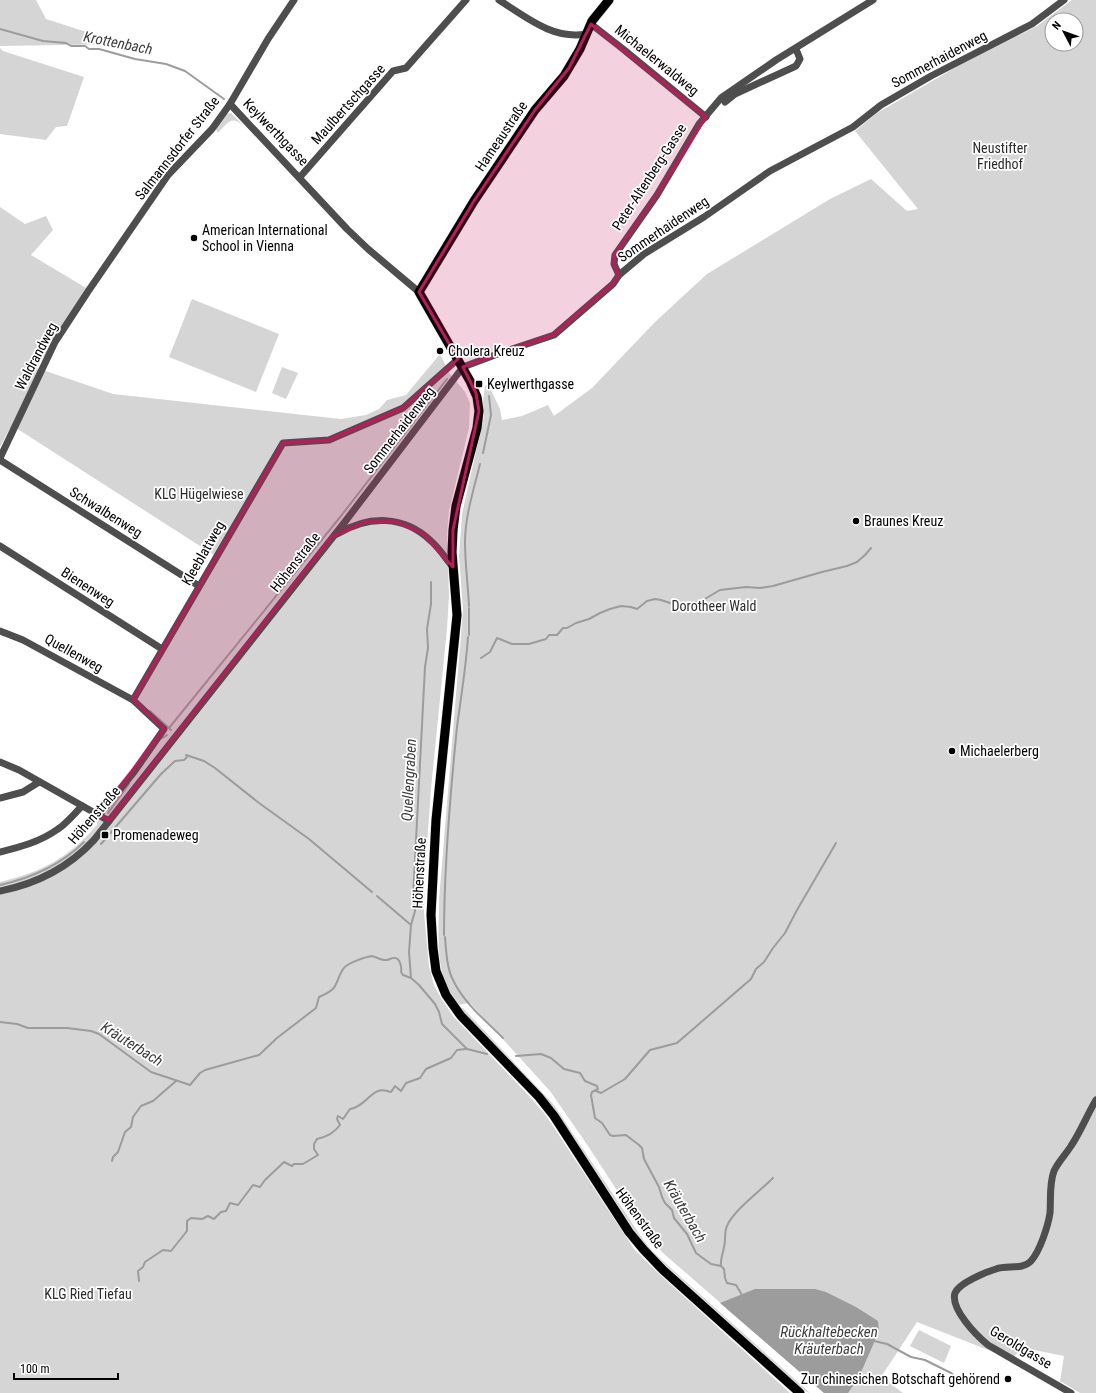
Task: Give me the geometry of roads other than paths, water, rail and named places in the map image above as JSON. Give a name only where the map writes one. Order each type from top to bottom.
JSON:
[{"type":"main road","name":"Hameaustraße","points":[[419,292],[474,201],[535,110],[556,87],[569,68],[577,55],[590,24],[596,14],[609,0]]},
{"type":"main road","name":"Keylwerthgasse","points":[[419,292],[476,393],[479,411],[477,428],[454,518],[452,539],[453,568]]},
{"type":"main road","name":"Höhenstraße","points":[[453,568],[457,600],[457,630],[436,820],[432,891],[433,948],[436,971],[446,995],[461,1016],[539,1097],[554,1116],[630,1232],[649,1256],[800,1393]]},
{"type":"street","name":"Salmannsdorfer Straße","points":[[89,290],[168,175],[212,129],[230,104],[268,39],[294,0]]},
{"type":"street","name":"Maulbertschgasse","points":[[300,177],[393,71],[406,68],[466,0]]},
{"type":"street","points":[[499,0],[550,31],[567,35],[586,34]]},
{"type":"street","name":"Peter-Altenberg-Gasse","points":[[619,275],[614,264],[614,255],[657,195],[688,141],[721,98],[747,79],[873,0]]},
{"type":"street","name":"Sommerhaidenweg","points":[[332,538],[463,368],[503,352],[554,335],[613,284],[619,275],[644,254],[704,217],[770,171],[853,127],[881,105],[931,76],[1032,24],[1064,0]]},
{"type":"street","name":"Michaelerwaldweg","points":[[590,24],[607,36],[706,117]]},
{"type":"street","name":"Peter-Altenberg-Gasse","points":[[706,117],[735,94],[796,66],[800,59],[796,49]]},
{"type":"street","name":"Keylwerthgasse","points":[[230,104],[300,177],[347,229],[368,249],[419,292]]},
{"type":"street","name":"Waldrandweg","points":[[0,459],[55,342],[89,290]]},
{"type":"street","name":"Kleeblattweg","points":[[133,700],[283,443],[329,440],[403,408],[458,359]]},
{"type":"street","name":"Schwalbenweg","points":[[0,459],[199,586]]},
{"type":"street","name":"Höhenstraße","points":[[0,891],[32,882],[54,872],[65,865],[90,844],[170,745],[332,538],[351,527],[366,522],[381,520],[396,522],[423,534],[437,547],[453,568]]},
{"type":"street","name":"Bienenweg","points":[[0,546],[162,650]]},
{"type":"street","name":"Quellenweg","points":[[0,631],[23,640],[133,700]]},
{"type":"street","points":[[100,815],[134,772],[164,728],[133,700]]},
{"type":"street","points":[[0,762],[19,770],[109,821]]},
{"type":"street","points":[[0,798],[23,792],[39,782]]},
{"type":"street","points":[[0,852],[27,845],[44,838],[58,829],[82,806]]},
{"type":"street","name":"Geroldgasse","points":[[1071,1393],[988,1345],[968,1324],[958,1307],[955,1294],[959,1288],[973,1279],[997,1268],[1023,1266],[1029,1263],[1033,1258],[1046,1229],[1050,1214],[1052,1182],[1055,1169],[1072,1145],[1096,1100]]},
{"type":"water","name":"Rückhaltebecken Kräuterbach","points":[[755,1289],[815,1289],[826,1292],[856,1307],[878,1321],[879,1331],[859,1377],[848,1393],[824,1393],[720,1303]]},
{"type":"waterway","name":"Krottenbach","points":[[0,29],[43,41],[66,43],[71,46],[85,46],[89,49],[99,49],[135,59],[166,64],[185,71],[224,99]]},
{"type":"waterway","points":[[169,728],[341,516],[447,379]]},
{"type":"waterway","points":[[483,453],[491,415],[489,396]]},
{"type":"waterway","points":[[469,606],[465,558],[465,532],[470,503],[480,464]]},
{"type":"waterway","points":[[481,658],[490,652],[497,638],[512,644],[529,644],[546,639],[549,635],[557,635],[563,628],[567,628],[600,613],[621,606],[637,609],[647,601],[655,599],[676,605],[687,605],[703,600],[720,590],[773,586],[847,566],[857,562],[871,548]]},
{"type":"waterway","name":"Quellengraben","points":[[411,978],[409,952],[411,925],[415,911],[413,898],[425,667],[428,648],[427,629],[431,604],[431,582]]},
{"type":"waterway","points":[[469,608],[469,635]]},
{"type":"waterway","points":[[444,935],[446,857],[450,805],[457,727],[468,637]]},
{"type":"waterway","points":[[150,711],[171,730]]},
{"type":"waterway","points":[[162,738],[167,735]]},
{"type":"waterway","points":[[186,755],[204,761],[215,768],[259,803],[309,839],[372,892]]},
{"type":"waterway","points":[[101,844],[161,774],[175,761],[184,760],[187,757]]},
{"type":"waterway","points":[[108,813],[129,784]]},
{"type":"waterway","points":[[0,885],[23,879],[45,870],[66,857],[84,842]]},
{"type":"waterway","points":[[596,1091],[601,1093],[625,1079],[650,1050],[677,1043],[751,979],[756,969],[764,962],[785,933],[836,843]]},
{"type":"waterway","points":[[377,896],[411,925]]},
{"type":"waterway","points":[[445,937],[447,960],[450,972],[459,990],[476,1012],[503,1038]]},
{"type":"waterway","name":"Kräuterbach","points":[[0,1022],[17,1024],[28,1028],[67,1028],[91,1031],[99,1034],[151,1072],[190,1085],[200,1073],[205,1070],[259,1055],[277,1038],[316,1008],[319,997],[333,989],[345,967],[356,961],[372,956],[383,960],[397,958],[403,975],[411,978],[419,985],[435,1004],[442,1024],[467,1049],[487,1054]]},
{"type":"waterway","points":[[139,1281],[138,1271],[143,1267],[145,1262],[163,1250],[171,1251],[187,1231],[187,1221],[191,1218],[202,1219],[208,1216],[214,1219],[221,1212],[226,1211],[230,1203],[238,1205],[253,1185],[260,1187],[265,1180],[284,1162],[292,1166],[294,1164],[303,1164],[318,1155],[314,1149],[314,1144],[317,1139],[330,1134],[338,1128],[340,1125],[337,1119],[338,1116],[343,1119],[350,1109],[355,1108],[371,1095],[380,1090],[391,1092],[395,1086],[401,1091],[406,1083],[420,1078],[426,1069],[451,1058],[457,1050],[466,1049]]},
{"type":"waterway","name":"Kräuterbach","points":[[516,1056],[541,1054],[551,1058],[564,1069],[580,1073],[585,1081],[597,1086],[598,1089],[592,1092],[591,1095],[595,1118],[602,1123],[610,1135],[626,1135],[642,1148],[644,1159],[659,1187],[665,1203],[672,1210],[674,1218],[687,1234],[696,1253],[711,1264],[721,1266],[724,1269],[727,1283],[736,1285],[742,1295]]},
{"type":"waterway","points":[[112,1161],[113,1157],[118,1152],[125,1132],[131,1127],[133,1117],[141,1106],[153,1101],[176,1081]]},
{"type":"waterway","points":[[721,1266],[726,1231],[730,1220],[741,1207],[773,1178]]},
{"type":"waterway","name":"Kräuterbach","points":[[874,1341],[887,1344],[911,1357],[925,1360],[951,1373],[963,1382]]},
{"type":"place","name":"American International School in Vienna","points":[[194,238]]},
{"type":"place","name":"Cholera Kreuz","points":[[440,351]]},
{"type":"place","name":"Keylwerthgasse","points":[[479,384]]},
{"type":"place","name":"Braunes Kreuz","points":[[856,521]]},
{"type":"place","name":"Michaelerberg","points":[[952,751]]},
{"type":"place","name":"Promenadeweg","points":[[105,835]]},
{"type":"place","name":"Zur chinesichen Botschaft gehörend","points":[[1008,1379]]},
{"type":"park label","name":"Neustifter Friedhof","points":[[1000,156]]},
{"type":"park label","name":"KLG Hügelwiese","points":[[199,494]]},
{"type":"park label","name":"Dorotheer Wald","points":[[714,606]]},
{"type":"park label","name":"KLG Ried Tiefau","points":[[88,1294]]}]
